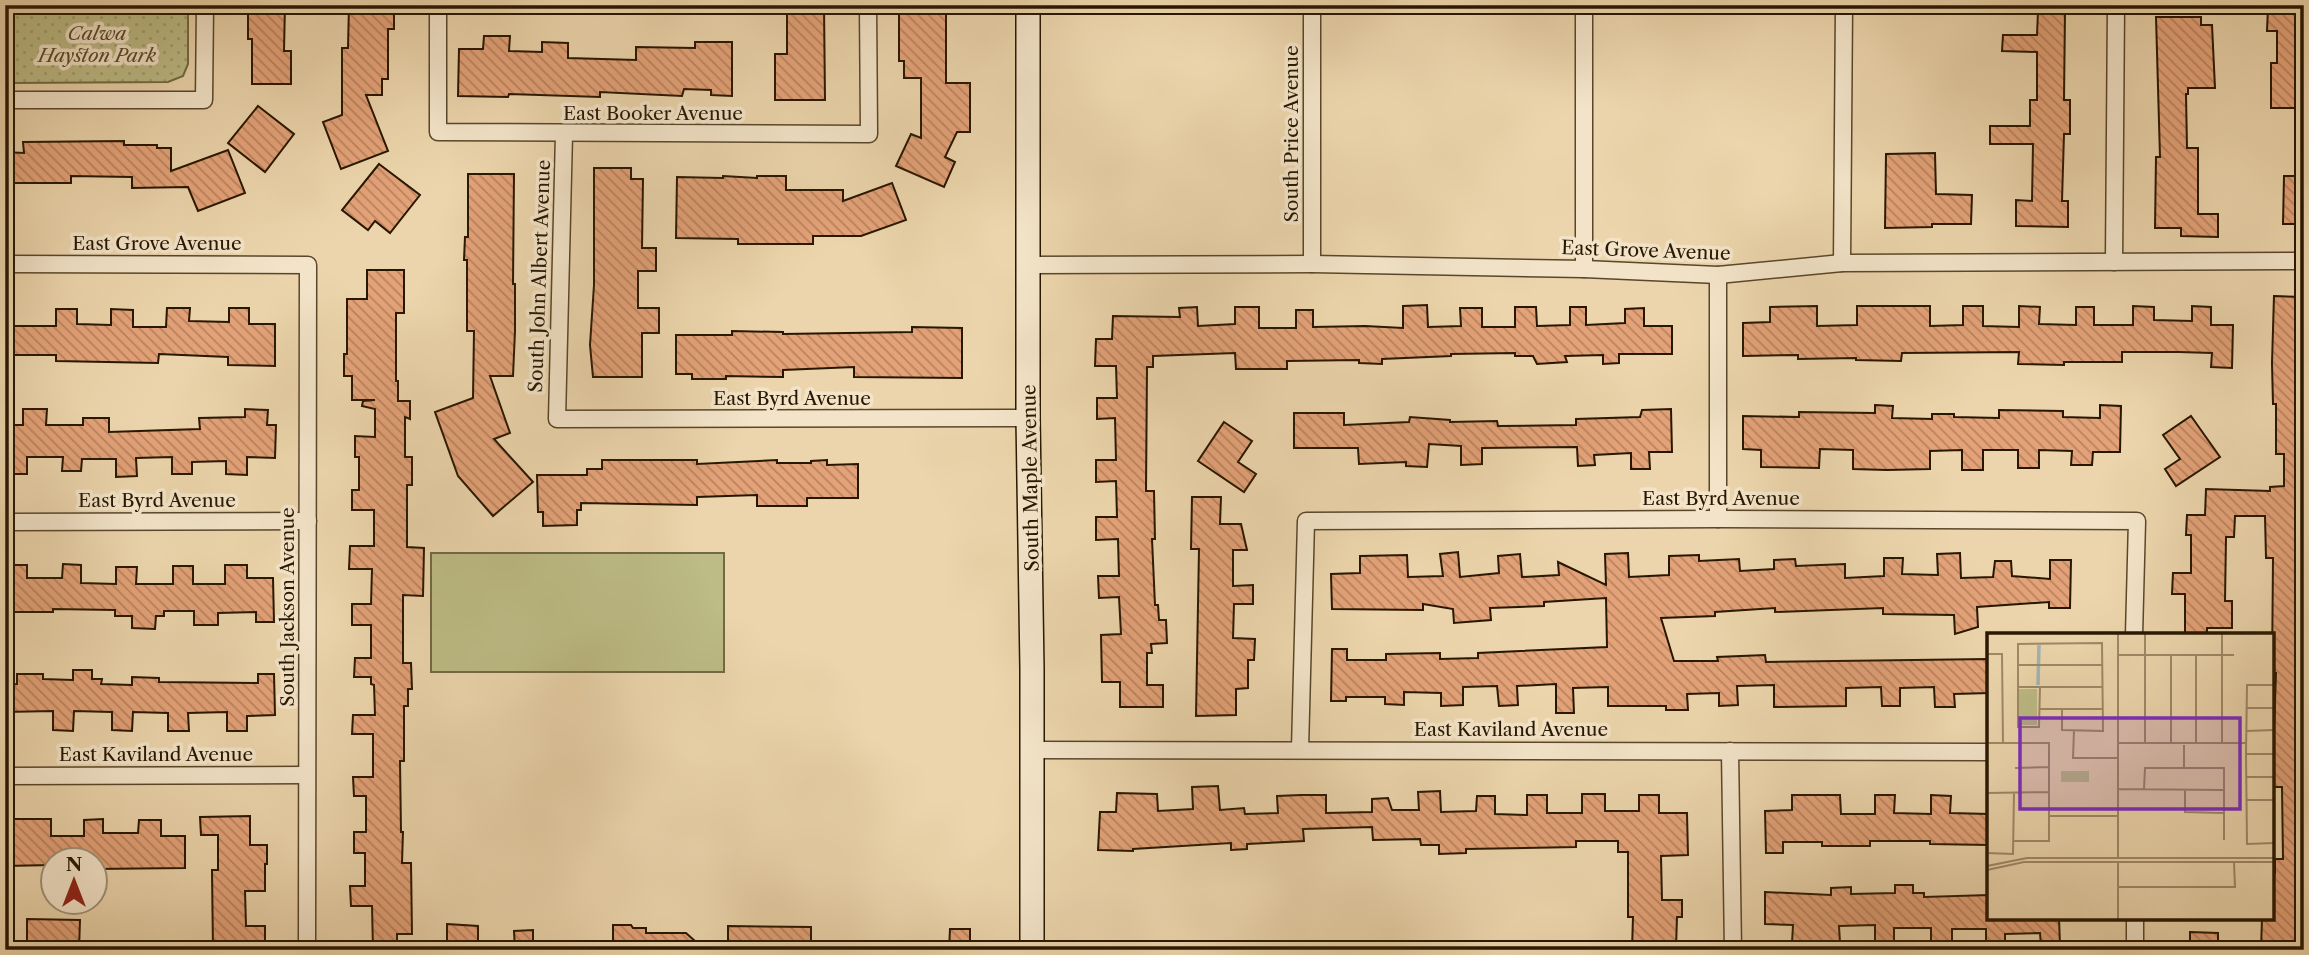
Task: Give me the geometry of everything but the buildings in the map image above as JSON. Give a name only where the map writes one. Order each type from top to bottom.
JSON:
[{"type":"main road","name":"South Maple Avenue","points":[[1028,5],[1032,950]]},
{"type":"street","points":[[5,100],[204,100],[205,5]]},
{"type":"street","name":"East Booker Avenue","points":[[438,5],[438,132],[869,134],[868,5]]},
{"type":"street","name":"South Price Avenue","points":[[1312,5],[1312,264]]},
{"type":"street","points":[[1584,5],[1584,269]]},
{"type":"street","points":[[1842,263],[1844,5]]},
{"type":"street","points":[[2114,262],[2116,5]]},
{"type":"street","name":"South John Albert Avenue","points":[[556,419],[564,134]]},
{"type":"street","name":"East Grove Avenue","points":[[1029,265],[1312,264],[1584,269],[1718,275],[1842,263],[2304,261]]},
{"type":"street","name":"East Grove Avenue","points":[[5,264],[308,265]]},
{"type":"street","name":"South Jackson Avenue","points":[[307,950],[308,265]]},
{"type":"street","points":[[1718,275],[1718,519]]},
{"type":"street","name":"East Byrd Avenue","points":[[556,419],[1028,418]]},
{"type":"street","name":"East Byrd Avenue","points":[[5,522],[308,521]]},
{"type":"street","name":"East Byrd Avenue","points":[[1300,749],[1306,521],[2137,521],[2134,633]]},
{"type":"street","name":"East Kaviland Avenue","points":[[1033,750],[1987,752]]},
{"type":"street","points":[[1730,751],[1733,950]]},
{"type":"street","name":"East Kaviland Avenue","points":[[5,776],[306,775]]},
{"type":"street","points":[[2135,920],[2135,950]]},
{"type":"green space","name":"Calwa Hayston Park","points":[[5,5],[188,5],[188,64],[183,76],[168,82],[11,83],[5,81]]},
{"type":"green space","points":[[431,553],[724,553],[724,672],[431,672]]}]
